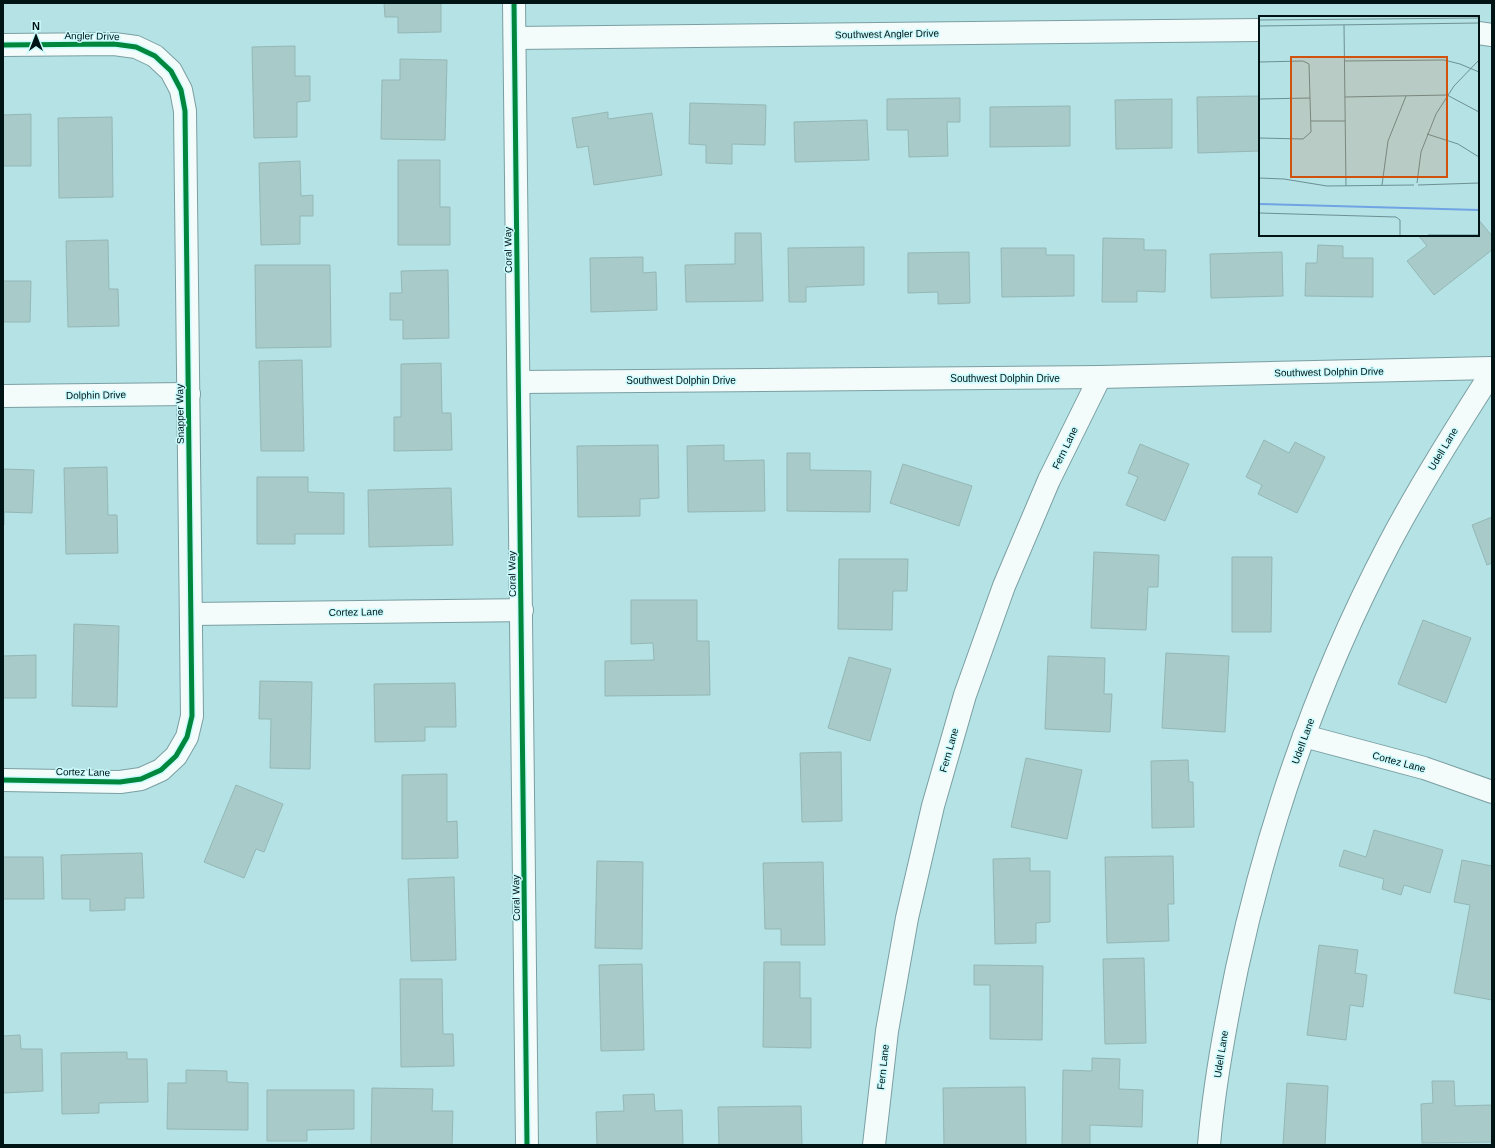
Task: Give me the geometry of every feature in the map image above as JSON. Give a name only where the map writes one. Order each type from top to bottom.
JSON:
[{"type":"street","name":"Coral Way","points":[[514,3],[528,1145]]},
{"type":"street","name":"Southwest Angler Drive","points":[[514,38],[1259,30]]},
{"type":"street","points":[[1479,33],[1492,35]]},
{"type":"street","name":"Angler Drive","points":[[3,45],[114,44],[136,47],[155,56]]},
{"type":"street","name":"Snapper Way","points":[[155,56],[174,77],[181,90],[185,111],[192,716],[187,737],[176,756],[161,770]]},
{"type":"street","name":"Southwest Dolphin Drive","points":[[519,382],[1100,377],[1492,368]]},
{"type":"street","name":"Udell Lane","points":[[1209,1145],[1211,1120],[1227,1016],[1249,913],[1278,812],[1304,736],[1343,640],[1389,545],[1440,453],[1492,372]]},
{"type":"street","name":"Fern Lane","points":[[874,1145],[887,1031],[907,918],[933,806],[965,695],[1004,586],[1049,480],[1100,377]]},
{"type":"street","name":"Dolphin Drive","points":[[3,396],[188,394]]},
{"type":"street","name":"Cortez Lane","points":[[191,614],[522,610]]},
{"type":"street","name":"Cortez Lane","points":[[1304,736],[1424,768],[1492,792]]},
{"type":"street","name":"Cortez Lane","points":[[3,780],[120,782],[141,779],[161,770]]},
{"type":"building","points":[[384,3],[441,3],[441,32],[398,33],[398,17],[385,17]]},
{"type":"building","points":[[295,46],[295,76],[310,76],[310,101],[297,102],[297,137],[254,138],[252,47]]},
{"type":"building","points":[[400,59],[447,60],[445,140],[381,139],[382,80],[400,80]]},
{"type":"building","points":[[1259,96],[1259,151],[1198,153],[1197,97]]},
{"type":"building","points":[[960,98],[960,122],[947,122],[948,156],[909,157],[908,130],[887,130],[887,99]]},
{"type":"building","points":[[1172,99],[1172,148],[1116,149],[1115,100]]},
{"type":"building","points":[[690,103],[766,105],[765,145],[732,144],[732,164],[706,163],[706,145],[689,144]]},
{"type":"building","points":[[1070,106],[1070,146],[990,147],[990,107]]},
{"type":"building","points":[[608,112],[608,119],[652,113],[662,175],[594,185],[588,146],[577,148],[572,118]]},
{"type":"building","points":[[31,114],[31,166],[3,166],[3,115]]},
{"type":"building","points":[[112,117],[113,197],[59,198],[58,118]]},
{"type":"building","points":[[867,120],[869,160],[795,162],[794,122]]},
{"type":"building","points":[[398,160],[440,160],[440,207],[450,207],[450,245],[398,245]]},
{"type":"building","points":[[300,161],[301,196],[313,195],[313,216],[300,216],[300,244],[261,245],[259,163]]},
{"type":"building","points":[[1479,220],[1492,236],[1492,250],[1434,295],[1407,261],[1427,246],[1419,236],[1479,236]]},
{"type":"building","points":[[735,233],[761,233],[763,301],[686,302],[685,265],[735,264]]},
{"type":"building","points":[[1103,238],[1144,239],[1144,250],[1166,250],[1165,292],[1137,291],[1137,302],[1102,302]]},
{"type":"building","points":[[108,240],[109,289],[118,289],[119,326],[68,327],[66,241]]},
{"type":"building","points":[[1318,245],[1343,246],[1343,258],[1373,258],[1373,297],[1305,296],[1306,263],[1317,263]]},
{"type":"building","points":[[864,247],[864,285],[806,287],[806,302],[789,302],[788,248]]},
{"type":"building","points":[[1001,248],[1046,248],[1046,255],[1074,255],[1074,296],[1002,297]]},
{"type":"building","points":[[969,252],[970,303],[938,304],[938,292],[908,293],[908,253]]},
{"type":"building","points":[[1282,252],[1283,296],[1211,298],[1210,254]]},
{"type":"building","points":[[643,257],[643,273],[656,272],[657,310],[591,312],[590,258]]},
{"type":"building","points":[[255,265],[330,265],[331,347],[256,348]]},
{"type":"building","points":[[448,270],[449,338],[403,339],[403,320],[390,320],[390,293],[402,293],[401,271]]},
{"type":"building","points":[[3,281],[31,281],[30,322],[3,322]]},
{"type":"building","points":[[302,360],[304,451],[261,451],[259,361]]},
{"type":"building","points":[[441,363],[442,413],[451,413],[452,450],[394,451],[394,417],[401,417],[401,364]]},
{"type":"building","points":[[1264,440],[1289,453],[1295,442],[1325,457],[1297,513],[1258,494],[1262,485],[1246,477]]},
{"type":"building","points":[[1140,444],[1189,464],[1165,521],[1126,505],[1138,477],[1128,473]]},
{"type":"building","points":[[658,445],[659,498],[640,499],[640,516],[578,517],[577,446]]},
{"type":"building","points":[[724,445],[724,461],[764,460],[765,511],[688,512],[687,446]]},
{"type":"building","points":[[787,453],[810,453],[810,470],[871,471],[870,512],[787,511]]},
{"type":"building","points":[[903,464],[972,486],[959,526],[890,503]]},
{"type":"building","points":[[107,467],[108,515],[117,515],[118,553],[66,554],[64,468]]},
{"type":"building","points":[[3,469],[34,470],[32,513],[4,512],[4,525],[3,525]]},
{"type":"building","points":[[257,477],[308,477],[308,492],[344,493],[344,534],[295,534],[295,544],[257,544]]},
{"type":"building","points":[[451,488],[453,545],[369,547],[368,490]]},
{"type":"building","points":[[1492,517],[1492,563],[1487,565],[1472,525]]},
{"type":"building","points":[[1094,552],[1159,555],[1158,587],[1148,587],[1146,630],[1091,628]]},
{"type":"building","points":[[1232,557],[1272,557],[1271,632],[1232,632]]},
{"type":"building","points":[[839,559],[908,559],[907,591],[893,591],[892,630],[838,629]]},
{"type":"building","points":[[631,600],[697,600],[697,641],[709,641],[710,695],[605,696],[605,661],[654,660],[653,643],[631,644]]},
{"type":"building","points":[[1423,620],[1471,638],[1446,703],[1398,684]]},
{"type":"building","points":[[74,624],[119,626],[117,707],[72,706]]},
{"type":"building","points":[[1166,653],[1229,656],[1225,732],[1162,728]]},
{"type":"building","points":[[36,655],[36,698],[3,698],[3,656]]},
{"type":"building","points":[[1048,656],[1105,658],[1104,694],[1112,694],[1110,732],[1045,729]]},
{"type":"building","points":[[849,657],[891,669],[870,741],[828,728]]},
{"type":"building","points":[[260,681],[312,682],[310,769],[270,768],[271,719],[259,719]]},
{"type":"building","points":[[455,683],[456,727],[425,727],[425,741],[375,742],[374,684]]},
{"type":"building","points":[[841,752],[842,821],[802,822],[800,753]]},
{"type":"building","points":[[1026,758],[1082,770],[1067,839],[1011,827]]},
{"type":"building","points":[[1188,760],[1189,782],[1193,782],[1194,827],[1152,828],[1151,761]]},
{"type":"building","points":[[447,774],[447,822],[457,821],[458,858],[402,859],[402,775]]},
{"type":"building","points":[[236,785],[283,804],[264,852],[256,849],[244,878],[204,862]]},
{"type":"building","points":[[1374,830],[1443,850],[1430,893],[1404,885],[1401,895],[1382,889],[1384,879],[1339,866],[1344,850],[1366,857]]},
{"type":"building","points":[[142,853],[144,898],[125,898],[125,910],[90,911],[90,899],[62,899],[61,855]]},
{"type":"building","points":[[1173,856],[1174,904],[1168,904],[1169,941],[1107,943],[1105,857]]},
{"type":"building","points":[[3,857],[43,857],[44,899],[3,899]]},
{"type":"building","points":[[1030,858],[1030,871],[1050,871],[1050,922],[1036,923],[1036,943],[995,944],[993,859]]},
{"type":"building","points":[[1462,860],[1492,866],[1492,1000],[1454,993],[1470,905],[1454,902]]},
{"type":"building","points":[[597,861],[643,862],[642,949],[595,948]]},
{"type":"building","points":[[823,862],[825,945],[781,945],[781,929],[765,929],[763,863]]},
{"type":"building","points":[[454,877],[456,960],[411,961],[408,879]]},
{"type":"building","points":[[1319,945],[1358,950],[1355,973],[1367,975],[1363,1007],[1350,1005],[1346,1040],[1307,1035]]},
{"type":"building","points":[[1144,958],[1146,1043],[1105,1044],[1103,959]]},
{"type":"building","points":[[764,962],[800,962],[800,998],[811,998],[811,1048],[763,1047]]},
{"type":"building","points":[[642,964],[644,1050],[601,1051],[599,965]]},
{"type":"building","points":[[974,965],[1043,966],[1042,1040],[990,1039],[990,985],[974,985]]},
{"type":"building","points":[[400,979],[442,979],[443,1034],[453,1034],[454,1066],[401,1067]]},
{"type":"building","points":[[20,1035],[21,1049],[42,1049],[43,1091],[3,1093],[3,1036]]},
{"type":"building","points":[[127,1052],[127,1059],[147,1059],[148,1102],[99,1103],[99,1113],[62,1114],[61,1053]]},
{"type":"building","points":[[1092,1058],[1120,1059],[1119,1089],[1143,1090],[1142,1127],[1090,1125],[1090,1145],[1062,1145],[1063,1070],[1092,1071]]},
{"type":"building","points":[[186,1070],[227,1071],[227,1082],[248,1083],[248,1130],[167,1129],[168,1083],[186,1083]]},
{"type":"building","points":[[1432,1081],[1454,1081],[1455,1106],[1492,1105],[1492,1142],[1422,1143],[1421,1104],[1433,1103]]},
{"type":"building","points":[[1287,1083],[1328,1086],[1325,1145],[1283,1145]]},
{"type":"building","points":[[1025,1087],[1026,1145],[944,1145],[943,1088]]},
{"type":"building","points":[[372,1088],[433,1089],[432,1111],[453,1111],[452,1145],[371,1145]]},
{"type":"building","points":[[267,1090],[354,1090],[354,1129],[307,1130],[307,1141],[267,1141]]},
{"type":"building","points":[[654,1094],[655,1111],[682,1110],[683,1145],[597,1145],[596,1112],[624,1111],[623,1095]]},
{"type":"building","points":[[801,1106],[802,1145],[719,1145],[718,1107]]},
{"type":"cycle path","points":[[514,3],[527,1145]]},
{"type":"cycle path","points":[[3,45],[114,44],[136,47],[155,56],[171,71],[181,90],[185,111],[192,716],[187,737],[176,756],[161,770],[141,779],[120,782],[3,780]]}]
